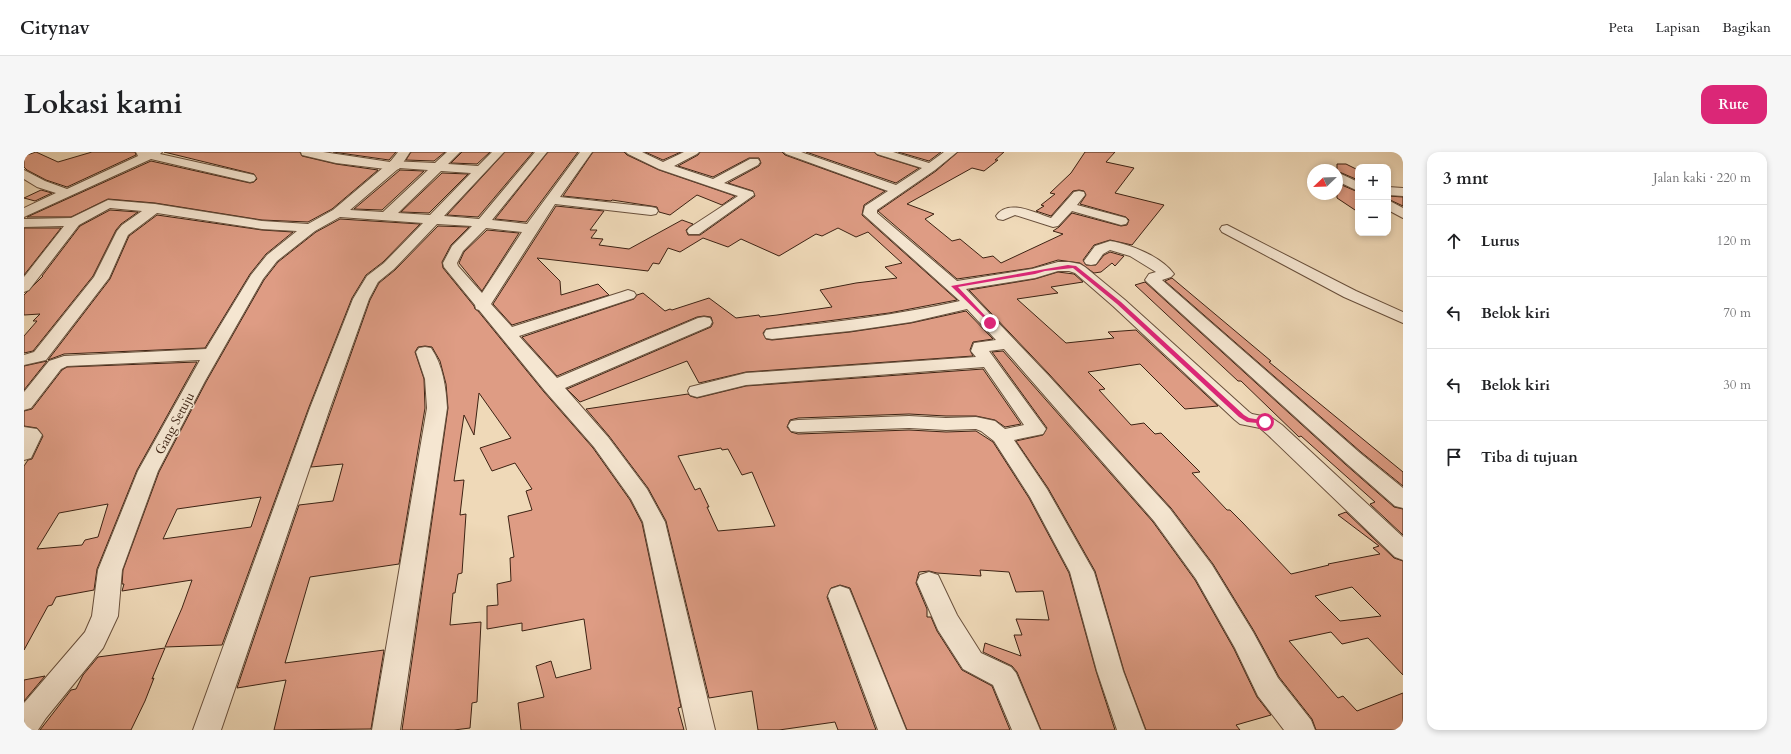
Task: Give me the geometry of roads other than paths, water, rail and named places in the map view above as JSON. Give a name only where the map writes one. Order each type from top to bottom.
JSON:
[{"type":"street","points":[[135,152],[152,154],[250,178]]},
{"type":"street","points":[[306,152],[336,159],[398,161],[481,170]]},
{"type":"street","points":[[387,216],[454,152]]},
{"type":"street","points":[[207,730],[320,408],[361,299],[372,279],[389,266],[498,152]]},
{"type":"street","points":[[540,152],[483,223],[457,249],[450,263],[451,267],[482,306],[621,467],[639,494],[654,522],[701,730]]},
{"type":"street","points":[[482,306],[531,229],[586,152]]},
{"type":"street","points":[[632,152],[663,166],[746,194],[748,196],[694,231]]},
{"type":"street","points":[[663,166],[693,152]]},
{"type":"street","points":[[790,152],[898,190]]},
{"type":"street","points":[[881,152],[931,167]]},
{"type":"street","points":[[950,152],[870,209],[870,214],[954,286],[971,303],[1009,343],[1162,515],[1204,572],[1244,640],[1268,687],[1301,730]]},
{"type":"street","points":[[24,213],[152,154]]},
{"type":"street","name":"Gang Setuju","points":[[24,727],[36,708],[94,640],[105,616],[110,570],[148,471],[212,354],[256,278],[272,258],[310,228],[338,213],[398,161]]},
{"type":"street","points":[[714,183],[754,162]]},
{"type":"street","points":[[24,174],[41,184],[67,193]]},
{"type":"street","points":[[1343,179],[1355,185]]},
{"type":"street","points":[[1391,191],[1403,192]]},
{"type":"street","points":[[1003,216],[1009,212],[1016,211],[1054,223],[1078,195]]},
{"type":"street","points":[[551,200],[651,211]]},
{"type":"street","points":[[24,286],[74,222],[108,204],[156,208],[239,222],[310,228]]},
{"type":"street","points":[[1070,206],[1123,218],[1105,242],[1107,246]]},
{"type":"street","points":[[1391,206],[1403,214]]},
{"type":"street","points":[[24,360],[40,356],[101,278],[122,234],[131,224],[156,208]]},
{"type":"street","points":[[338,213],[483,223],[531,229]]},
{"type":"street","points":[[24,224],[74,222]]},
{"type":"street","points":[[1227,229],[1350,294],[1403,318]]},
{"type":"street","points":[[1091,261],[1101,249],[1107,246],[1136,252],[1164,271],[1166,274],[1154,277],[1153,280],[1353,458],[1403,500]]},
{"type":"street","points":[[954,286],[1035,273],[1044,269],[1068,266],[1075,267],[1119,303],[1242,416],[1247,420],[1265,422],[1275,430],[1403,551]]},
{"type":"street","points":[[507,334],[628,295]]},
{"type":"street","points":[[772,334],[850,326],[911,317],[971,303]]},
{"type":"street","points":[[552,387],[704,322]]},
{"type":"street","points":[[1001,436],[1036,429],[989,361],[980,351],[980,347],[1009,343]]},
{"type":"street","points":[[386,730],[437,408],[438,392],[435,377],[425,352]]},
{"type":"street","points":[[24,404],[55,365],[64,361],[212,354]]},
{"type":"street","points":[[697,391],[746,379],[989,361]]},
{"type":"street","points":[[798,426],[909,422],[976,424],[988,426],[1001,436],[1039,494],[1082,572],[1110,671],[1131,730]]},
{"type":"street","points":[[24,434],[32,435],[24,453]]},
{"type":"street","points":[[929,582],[947,622],[972,661],[1002,676],[1006,682],[1026,730]]},
{"type":"street","points":[[840,596],[892,730]]}]
